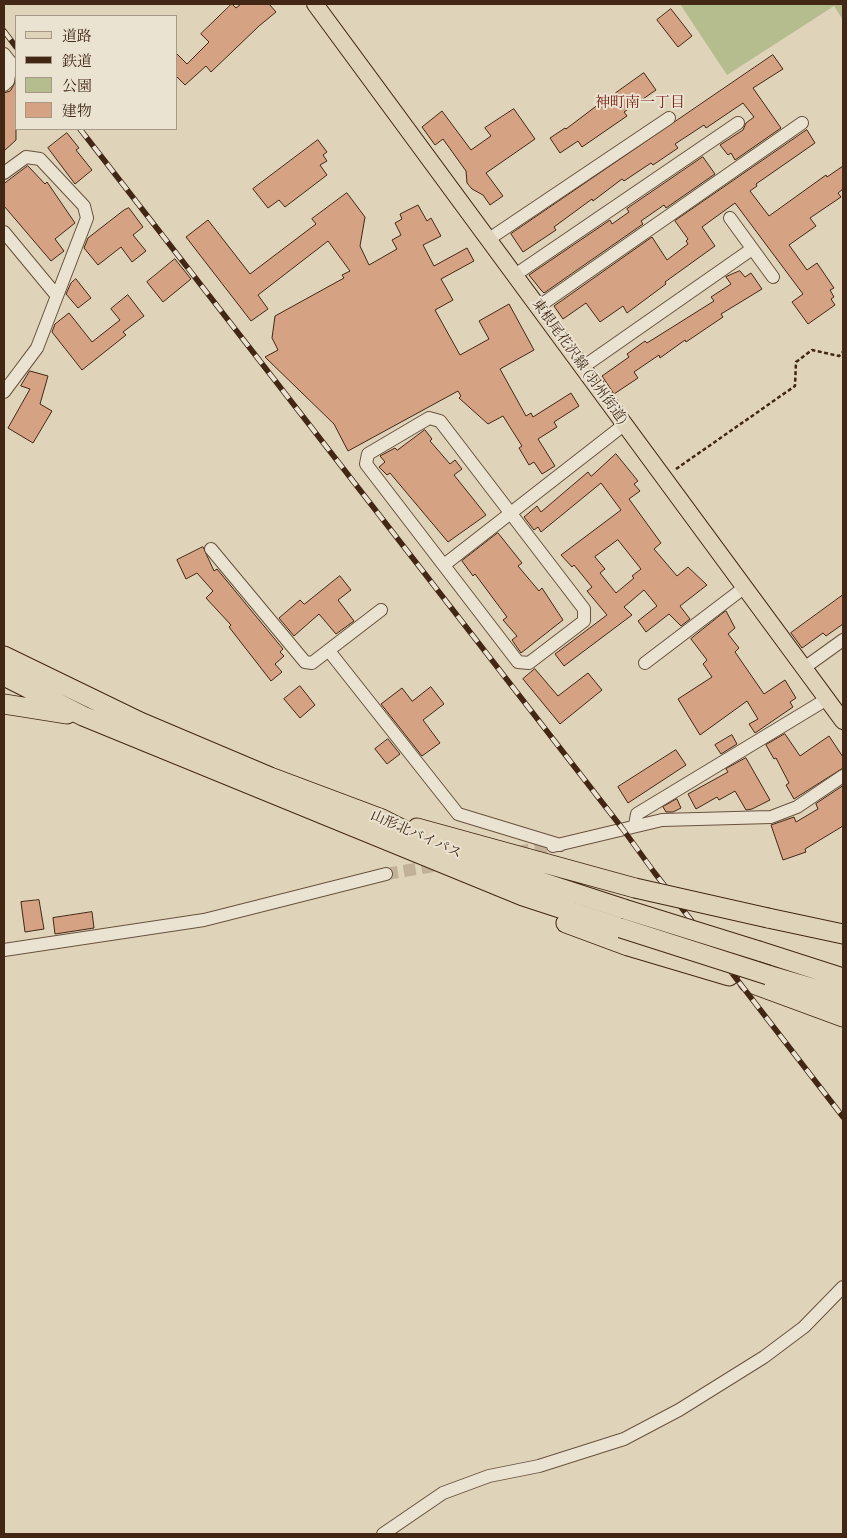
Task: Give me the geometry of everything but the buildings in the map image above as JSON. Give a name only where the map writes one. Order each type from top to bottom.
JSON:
[{"type":"highway","name":"山形北バイパス","points":[[4,656],[140,722],[270,777],[523,896],[768,975],[843,997]]},
{"type":"highway","name":"山形北バイパス","points":[[4,676],[83,716],[379,827],[624,909],[843,978]]},
{"type":"highway","points":[[4,704],[83,716]]},
{"type":"highway","points":[[379,827],[636,888],[843,934]]},
{"type":"highway","points":[[379,827],[480,892],[628,946],[748,982],[843,1017]]},
{"type":"main road","name":"東根尾花沢線 (羽州街道)","points":[[315,4],[843,721]]},
{"type":"street","points":[[4,54],[11,63],[8,81],[4,85]]},
{"type":"street","points":[[489,239],[668,118]]},
{"type":"street","points":[[515,275],[738,123]]},
{"type":"street","points":[[538,307],[802,123]]},
{"type":"street","points":[[4,173],[26,157],[40,158],[84,206],[87,218],[36,348],[4,392]]},
{"type":"street","points":[[730,218],[773,278]]},
{"type":"street","points":[[4,232],[57,296]]},
{"type":"street","points":[[583,367],[752,249]]},
{"type":"street","points":[[430,418],[440,420],[511,513],[584,609],[584,621],[530,663],[518,662],[366,464],[368,454],[430,418]]},
{"type":"street","points":[[444,565],[625,424]]},
{"type":"street","points":[[211,549],[305,662],[312,663],[381,610]]},
{"type":"street","points":[[645,663],[745,587]]},
{"type":"street","points":[[804,668],[843,640]]},
{"type":"street","points":[[329,650],[458,814],[557,846],[635,825],[662,820],[771,817],[798,807],[843,776]]},
{"type":"street","points":[[635,825],[637,814],[827,699]]},
{"type":"street","points":[[4,950],[204,920],[386,874]]},
{"type":"street","points":[[382,1534],[443,1493],[489,1476],[539,1466],[624,1439],[679,1410],[764,1357],[804,1327],[843,1287]]},
{"type":"path","points":[[665,478],[794,386],[796,362],[812,350],[838,356],[843,352]]},
{"type":"green space","points":[[680,4],[843,4],[843,20],[834,6],[727,75]]},
{"type":"tunnel","points":[[517,852],[553,846]]},
{"type":"tunnel","points":[[386,874],[445,864]]},
{"type":"railway","points":[[4,31],[15,46]]},
{"type":"railway","points":[[81,130],[622,828],[843,1117]]},
{"type":"district","name":"神町南一丁目","points":[[640,103]]}]
